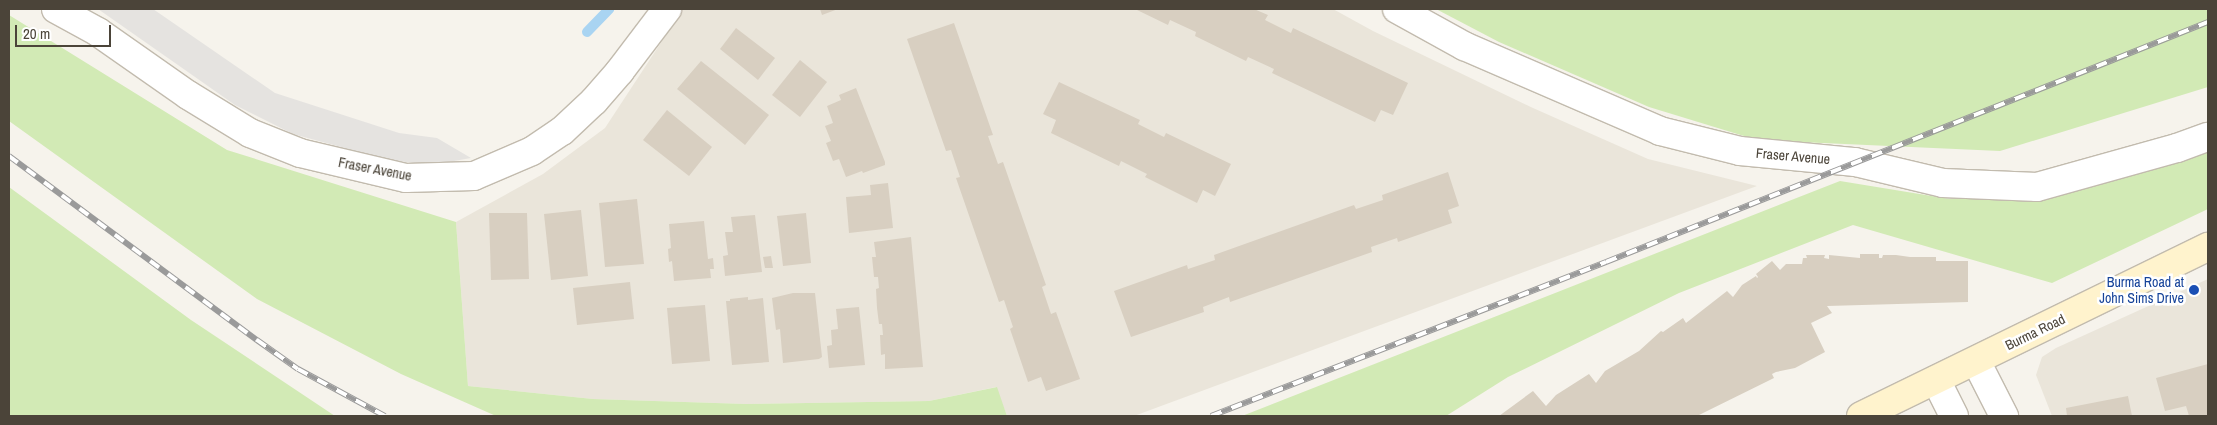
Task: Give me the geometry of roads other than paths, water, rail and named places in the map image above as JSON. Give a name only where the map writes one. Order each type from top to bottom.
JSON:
[{"type":"main road","name":"Burma Road","points":[[1861,416],[2208,247]]},
{"type":"street","name":"Fraser Avenue","points":[[56,9],[98,32],[188,95],[250,132],[300,152],[406,178],[474,176],[532,151],[562,131],[594,101],[620,71],[666,9]]},
{"type":"street","name":"Fraser Avenue","points":[[1397,9],[1464,46],[1660,131],[1740,151],[1855,162],[1943,183],[2037,187],[2177,148],[2208,137]]},
{"type":"street","points":[[1976,361],[2004,416]]},
{"type":"street","points":[[1936,380],[1954,416]]},
{"type":"waterway","points":[[587,32],[609,9]]},
{"type":"railway","points":[[1211,416],[1606,262],[2208,22]]},
{"type":"railway","points":[[9,156],[298,369],[385,416]]},
{"type":"place","name":"Burma Road at John Sims Drive","points":[[2194,290]]}]
